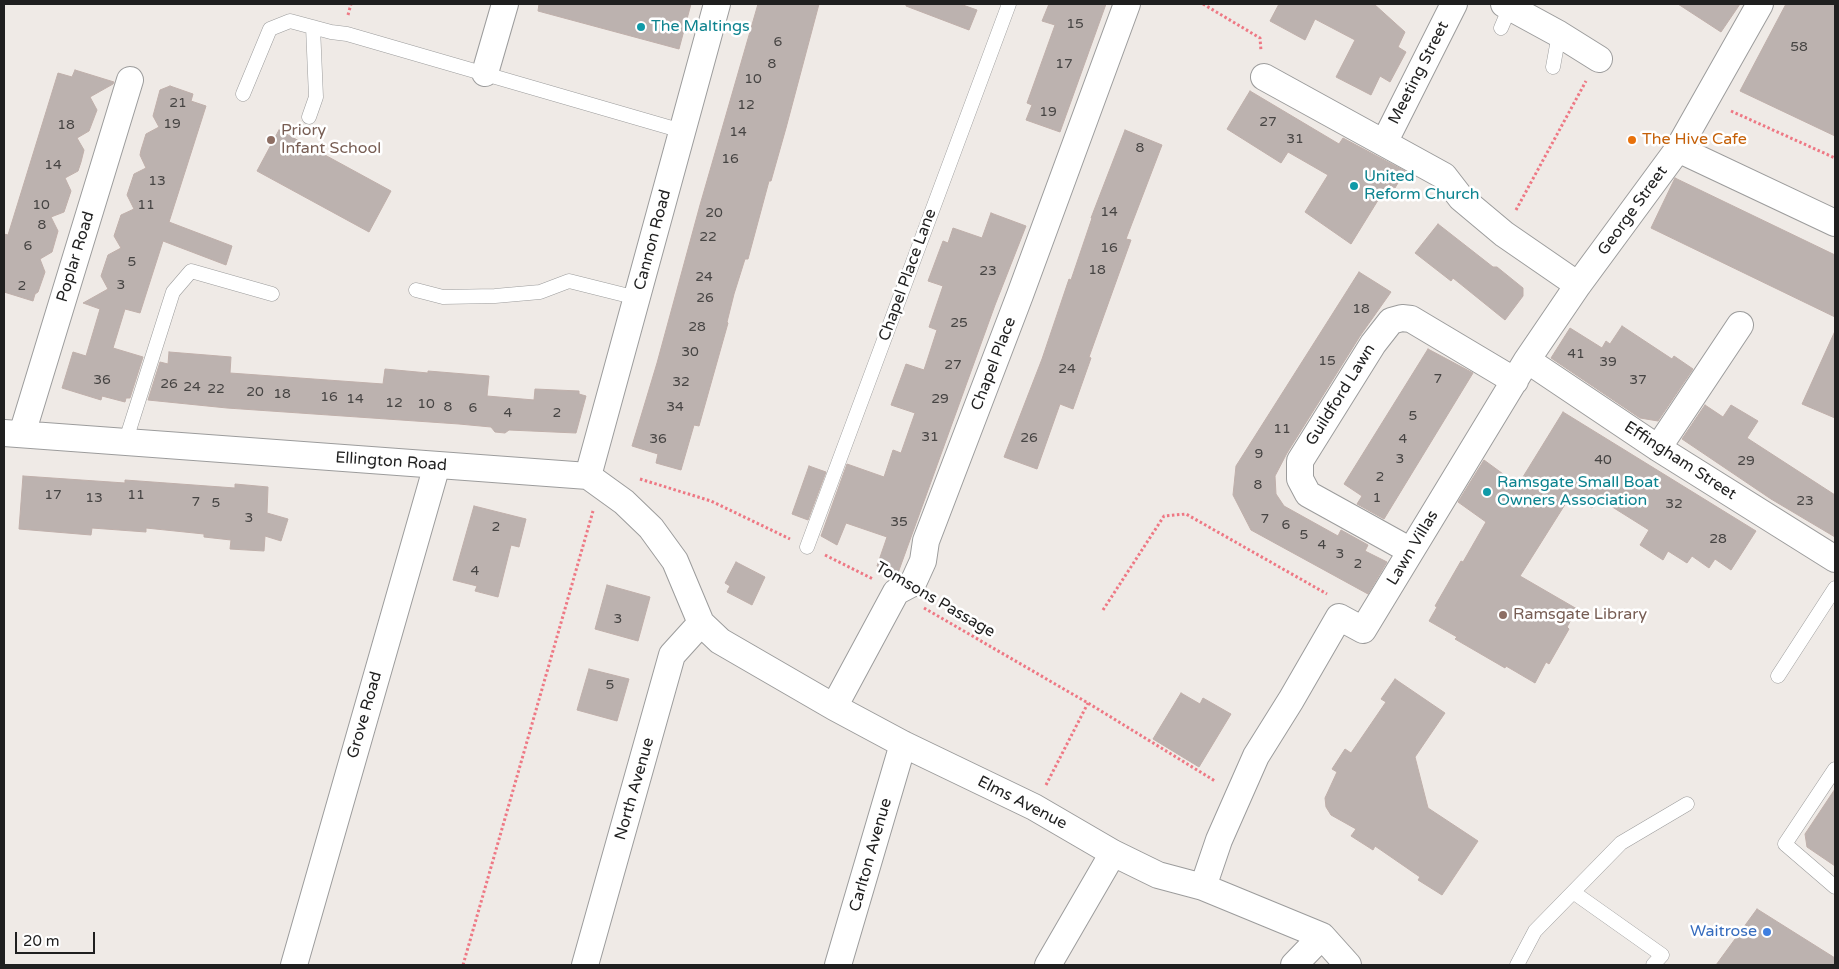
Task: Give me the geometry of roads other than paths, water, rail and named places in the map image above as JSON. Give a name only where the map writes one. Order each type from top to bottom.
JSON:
[{"type":"street","points":[[485,73],[505,4]]},
{"type":"street","name":"Cannon Road","points":[[594,480],[637,298],[717,4]]},
{"type":"street","name":"Chapel Place","points":[[834,707],[896,592],[913,583],[923,562],[926,541],[1024,286],[1127,4]]},
{"type":"street","name":"Meeting Street","points":[[1384,143],[1454,4]]},
{"type":"street","name":"George Street","points":[[1521,370],[1578,285],[1678,149],[1760,4]]},
{"type":"street","points":[[1505,13],[1559,34],[1599,59]]},
{"type":"street","name":"Meeting Street","points":[[1264,77],[1444,176],[1461,198],[1504,234],[1578,285]]},
{"type":"street","name":"Poplar Road","points":[[13,434],[130,80]]},
{"type":"street","points":[[1678,149],[1835,223]]},
{"type":"street","name":"Guildford Lawn","points":[[1411,551],[1308,494],[1300,478],[1300,461],[1373,344],[1391,321],[1402,318],[1411,319],[1521,370]]},
{"type":"street","points":[[1658,448],[1740,325]]},
{"type":"street","name":"Effingham Street","points":[[1521,370],[1658,448],[1835,559]]},
{"type":"street","name":"Lawn Villas","points":[[1203,887],[1219,840],[1256,756],[1292,700],[1339,617],[1363,630],[1521,370]]},
{"type":"street","name":"Ellington Road","points":[[13,434],[437,465],[594,480]]},
{"type":"street","name":"Grove Road","points":[[294,965],[437,465]]},
{"type":"street","points":[[594,480],[624,502],[656,535],[675,561],[701,623]]},
{"type":"street","name":"Elms Avenue","points":[[701,623],[720,642],[834,707],[903,744],[1034,807],[1113,853],[1158,875],[1203,887],[1322,936],[1348,965]]},
{"type":"street","name":"North Avenue","points":[[585,965],[672,655],[701,623]]},
{"type":"street","name":"Carlton Avenue","points":[[838,965],[903,744]]},
{"type":"street","points":[[1048,965],[1113,853]]},
{"type":"street","points":[[1294,965],[1322,936]]},
{"type":"lane","name":"Chapel Place Lane","points":[[807,547],[1009,4]]},
{"type":"lane","points":[[243,94],[270,29],[290,20],[485,73],[682,131]]},
{"type":"lane","points":[[309,117],[316,97],[313,27]]},
{"type":"lane","points":[[1554,67],[1559,34]]},
{"type":"lane","points":[[125,442],[173,292],[191,271],[272,294]]},
{"type":"lane","points":[[416,290],[443,297],[496,296],[540,292],[569,281],[637,298]]},
{"type":"lane","points":[[1778,676],[1835,588]]},
{"type":"lane","points":[[1835,769],[1785,844],[1835,887]]},
{"type":"lane","points":[[1516,965],[1535,931],[1621,844],[1687,804]]},
{"type":"lane","points":[[1573,892],[1662,955],[1653,965]]},
{"type":"place","name":"The Maltings","points":[[641,27]]},
{"type":"place","name":"Priory Infant School","points":[[271,140]]},
{"type":"place","name":"The Hive Cafe","points":[[1632,140]]},
{"type":"place","name":"United Reform Church","points":[[1354,186]]},
{"type":"place","name":"Ramsgate Small Boat Owners Association","points":[[1487,492]]},
{"type":"place","name":"Ramsgate Library","points":[[1503,615]]},
{"type":"place","name":"Waitrose","points":[[1767,932]]}]
